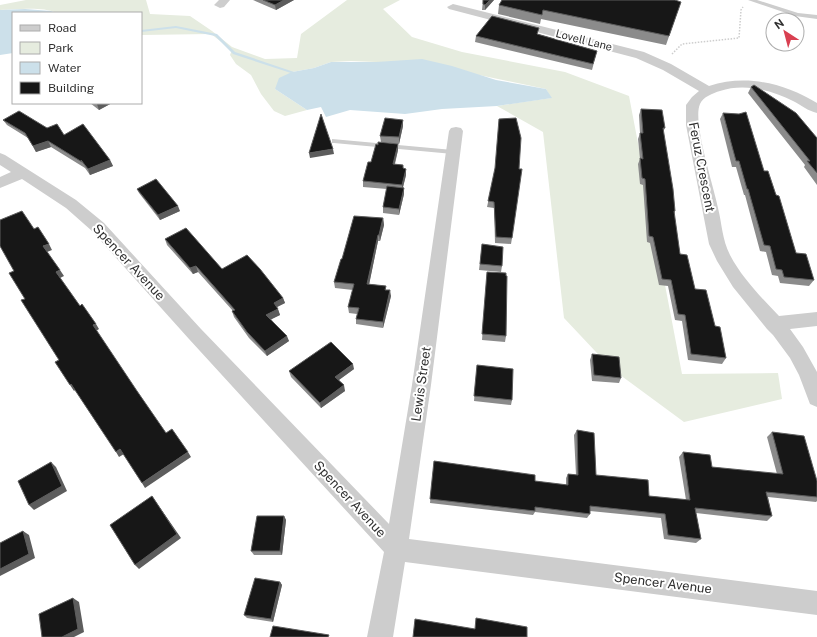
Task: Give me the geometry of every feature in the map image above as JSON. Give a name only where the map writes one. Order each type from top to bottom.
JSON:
[{"type":"street","name":"Lovell Lane","points":[[453,7],[629,51],[663,65],[708,91]]},
{"type":"street","name":"Feruz Crescent","points":[[817,109],[790,93],[761,85],[733,84],[708,91],[694,103],[691,114],[696,144],[712,211],[714,234],[721,253],[732,273],[773,324],[788,340],[804,366],[817,398]]},
{"type":"street","name":"Lewis Street","points":[[380,637],[397,549],[422,383],[456,131]]},
{"type":"street","name":"Spencer Avenue","points":[[0,158],[71,204],[98,227],[195,334],[397,549],[817,603]]},
{"type":"street","points":[[0,184],[22,173]]},
{"type":"street","points":[[773,324],[817,319]]},
{"type":"lane","points":[[751,0],[797,15],[817,17]]},
{"type":"lane","points":[[334,141],[453,152]]},
{"type":"path","points":[[663,65],[682,44],[739,38],[741,10],[746,5]]},
{"type":"green space","points":[[26,0],[146,0],[150,14],[190,16],[232,47],[265,59],[297,58],[301,34],[347,0],[400,0],[383,9],[412,37],[462,52],[565,72],[629,96],[682,374],[778,373],[782,399],[684,422],[612,369],[564,318],[543,132],[497,106],[551,98],[546,89],[479,75],[376,62],[331,62],[314,68],[292,72],[275,89],[307,110],[285,116],[274,111],[261,94],[251,75],[236,64],[230,55],[232,50],[211,34],[142,35],[142,12],[53,12],[36,9],[0,10],[0,5]]},
{"type":"water","points":[[25,9],[54,12],[12,12],[12,53],[0,55],[0,10]]},
{"type":"water","points":[[422,59],[452,66],[496,80],[546,89],[552,98],[497,106],[442,109],[405,114],[350,110],[326,117],[321,107],[307,110],[275,89],[279,78],[292,72],[314,68],[331,62],[376,62]]},
{"type":"building","points":[[263,0],[284,0],[275,5]]},
{"type":"building","points":[[483,0],[490,0],[485,5],[483,4]]},
{"type":"building","points":[[502,0],[675,0],[681,2],[669,36],[543,10],[542,15],[499,5]]},
{"type":"building","points":[[492,16],[539,28],[537,34],[597,51],[593,64],[476,36]]},
{"type":"building","points":[[754,85],[796,113],[817,138],[817,173],[807,161],[810,161],[751,87]]},
{"type":"building","points":[[641,109],[662,110],[665,128],[663,128],[673,189],[674,211],[680,254],[687,255],[695,289],[706,290],[715,326],[720,327],[726,358],[691,354],[685,315],[678,314],[671,280],[662,279],[653,237],[649,236],[645,179],[642,178],[640,158],[643,159],[640,133],[643,133]]},
{"type":"building","points":[[19,111],[47,128],[57,124],[64,135],[83,124],[110,160],[88,169],[81,160],[82,162],[48,141],[33,146],[25,133],[3,120]]},
{"type":"building","points":[[746,112],[764,171],[768,171],[776,195],[779,196],[796,253],[806,254],[814,280],[784,277],[782,270],[776,269],[770,246],[764,245],[739,161],[736,161],[723,113],[739,114]]},
{"type":"building","points":[[321,114],[333,149],[309,153]]},
{"type":"building","points":[[385,118],[403,120],[399,137],[380,136]]},
{"type":"building","points":[[516,118],[521,138],[519,169],[522,169],[512,238],[496,237],[494,202],[488,201],[495,168],[499,119]]},
{"type":"building","points":[[378,142],[398,144],[393,164],[403,165],[403,168],[406,169],[402,185],[363,181],[368,162],[371,162],[376,144],[378,145]]},
{"type":"building","points":[[156,179],[178,206],[158,215],[137,189]]},
{"type":"building","points":[[387,186],[404,188],[399,209],[383,207]]},
{"type":"building","points":[[22,211],[34,229],[38,227],[49,244],[43,246],[60,270],[56,272],[80,306],[82,304],[96,324],[93,325],[137,391],[166,433],[172,429],[188,452],[142,483],[120,449],[116,452],[55,362],[59,360],[21,300],[25,299],[9,273],[14,271],[0,246],[0,220]]},
{"type":"building","points":[[354,216],[383,218],[367,284],[386,286],[385,290],[390,290],[383,322],[356,319],[359,308],[348,307],[354,284],[334,282]]},
{"type":"building","points":[[186,228],[222,269],[247,255],[283,298],[274,303],[278,309],[266,315],[287,336],[265,351],[247,332],[232,311],[235,310],[196,266],[190,268],[165,239]]},
{"type":"building","points":[[482,244],[503,247],[502,266],[480,264]]},
{"type":"building","points":[[487,272],[506,273],[507,276],[506,336],[482,334]]},
{"type":"building","points":[[331,342],[353,364],[335,377],[344,385],[320,403],[289,371]]},
{"type":"building","points":[[592,354],[619,357],[621,378],[594,375]]},
{"type":"building","points":[[477,365],[513,369],[512,400],[474,396]]},
{"type":"building","points":[[577,430],[594,433],[596,475],[648,480],[649,496],[690,500],[683,452],[710,455],[712,467],[783,474],[772,432],[804,436],[817,481],[817,497],[766,492],[772,516],[695,508],[701,539],[668,535],[665,514],[590,506],[590,514],[535,507],[535,511],[430,499],[434,461],[535,475],[535,481],[568,485],[568,474],[578,475]]},
{"type":"building","points":[[51,462],[62,486],[29,505],[18,481]]},
{"type":"building","points":[[152,496],[177,534],[135,565],[110,525]]},
{"type":"building","points":[[257,516],[284,516],[280,551],[251,551]]},
{"type":"building","points":[[23,531],[29,554],[0,569],[0,543]]},
{"type":"building","points":[[255,578],[280,582],[271,619],[244,615]]},
{"type":"building","points":[[73,598],[78,629],[62,637],[42,637],[39,614]]},
{"type":"building","points":[[476,618],[527,627],[527,637],[413,637],[415,619],[475,629]]},
{"type":"building","points":[[273,626],[329,635],[328,637],[270,637]]},
{"type":"waterway","points":[[142,31],[176,27],[216,35],[234,53],[292,72]]}]
